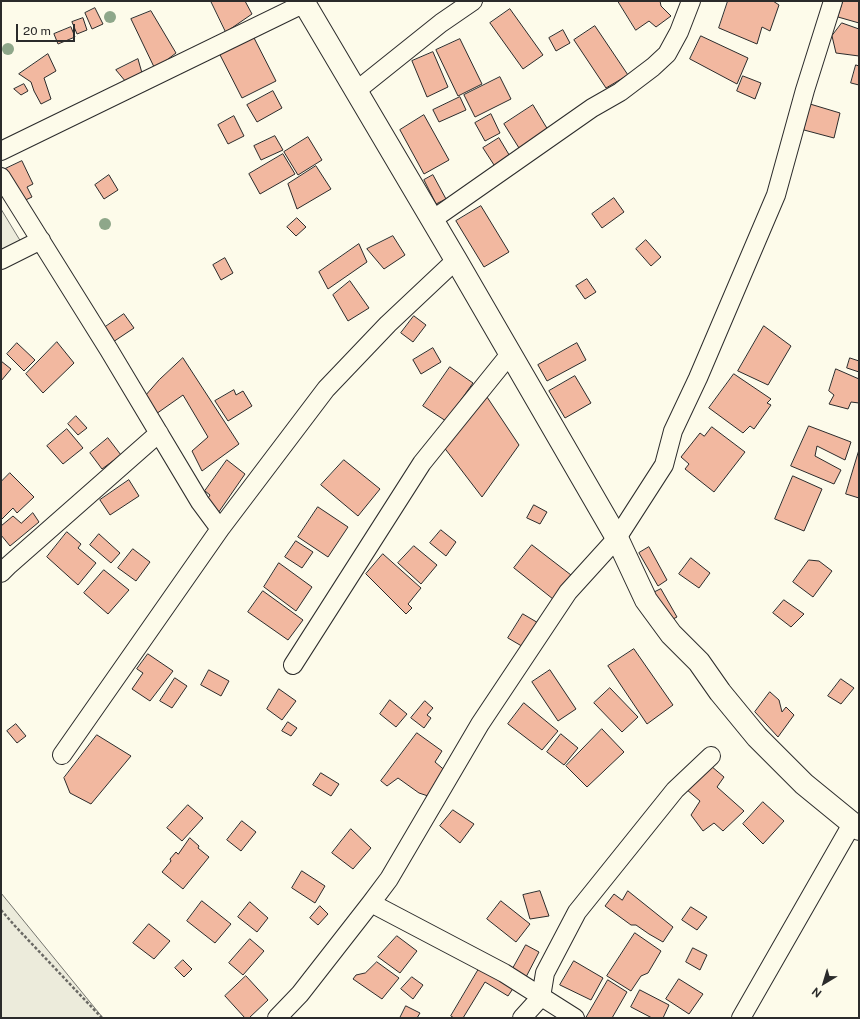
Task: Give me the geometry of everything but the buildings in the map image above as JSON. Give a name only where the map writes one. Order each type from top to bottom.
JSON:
[{"type":"highway","points":[[304,2],[617,538],[646,600],[671,634],[699,662],[720,692],[757,737],[804,784],[855,826]]},
{"type":"street","points":[[356,91],[441,23],[473,1]]},
{"type":"street","points":[[432,220],[592,108],[620,92],[653,67],[667,54],[679,32],[691,1]]},
{"type":"street","points":[[277,1018],[300,994],[389,879],[480,724],[568,592],[617,538],[664,465],[673,431],[698,378],[776,195],[805,90],[833,1]]},
{"type":"street","points":[[1,151],[304,2]]},
{"type":"street","points":[[1,177],[109,350],[200,502],[220,529]]},
{"type":"street","points":[[1,260],[41,240]]},
{"type":"street","points":[[62,755],[220,529],[326,389],[388,324],[456,260]]},
{"type":"street","points":[[293,664],[422,463],[510,354]]},
{"type":"street","points":[[1,573],[158,433]]},
{"type":"street","points":[[522,1018],[541,997],[546,973],[576,912],[675,790],[711,756]]},
{"type":"street","points":[[741,1018],[855,826]]},
{"type":"street","points":[[371,903],[504,973],[575,1018]]},
{"type":"path","points":[[1,910],[102,1018]]},
{"type":"shaded area","points":[[1,209],[21,242],[1,253]]},
{"type":"shaded area","points":[[1,893],[103,1018],[1,1018]]}]
